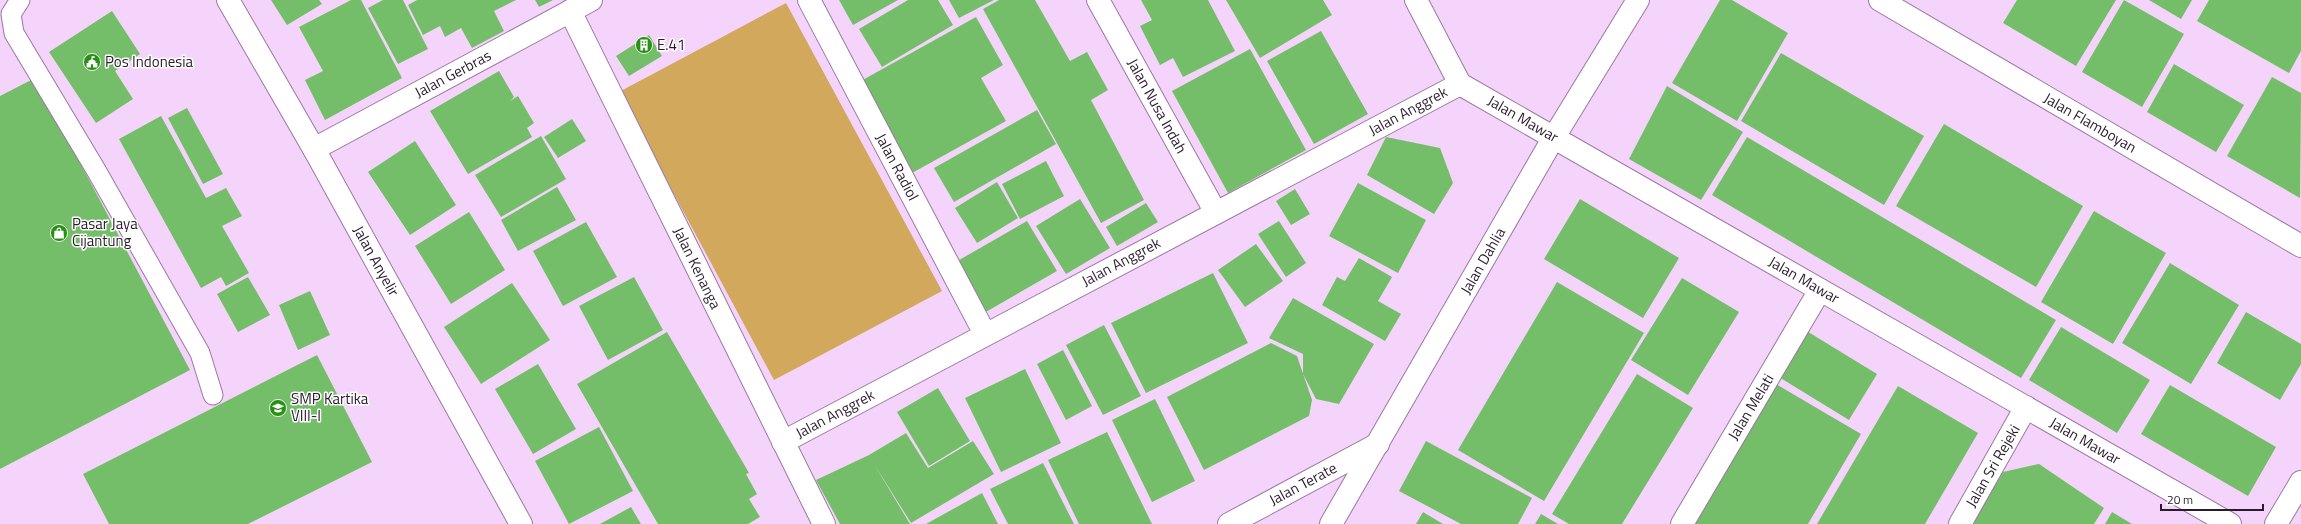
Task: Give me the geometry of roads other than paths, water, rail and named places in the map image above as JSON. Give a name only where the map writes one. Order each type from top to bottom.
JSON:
[{"type":"street","name":"Jalan Anyelir","points":[[228,0],[314,148],[521,524]]},
{"type":"street","name":"Jalan Gerbras","points":[[314,148],[591,0]]},
{"type":"street","name":"Jalan Radiol","points":[[809,0],[985,334]]},
{"type":"street","name":"Jalan Nusa Indah","points":[[1098,0],[1216,213]]},
{"type":"street","points":[[1416,0],[1460,84]]},
{"type":"street","name":"Jalan Dahlia","points":[[1331,524],[1554,137],[1638,0]]},
{"type":"street","name":"Jalan Flamboyan","points":[[1880,0],[2301,246]]},
{"type":"street","name":"Jalan Kenanga","points":[[570,11],[824,524]]},
{"type":"street","name":"Jalan Anggrek","points":[[783,442],[1460,84]]},
{"type":"street","name":"Jalan Mawar","points":[[1460,84],[2230,524]]},
{"type":"street","name":"Jalan Melati","points":[[1682,524],[1820,290]]},
{"type":"street","name":"Jalan Sri Rejeki","points":[[1960,524],[2026,407]]},
{"type":"street","name":"Jalan Terate","points":[[1229,524],[1378,444]]},
{"type":"street","points":[[2276,524],[2301,482]]},
{"type":"lane","points":[[20,0],[11,14],[14,33],[96,170],[200,353],[214,395]]},
{"type":"place","name":"E.41","points":[[644,45]]},
{"type":"place","name":"Pos Indonesia","points":[[92,62]]},
{"type":"place","name":"Pasar Jaya Cijantung","points":[[59,233]]},
{"type":"place","name":"SMP Kartika VIII-I","points":[[278,408]]}]
